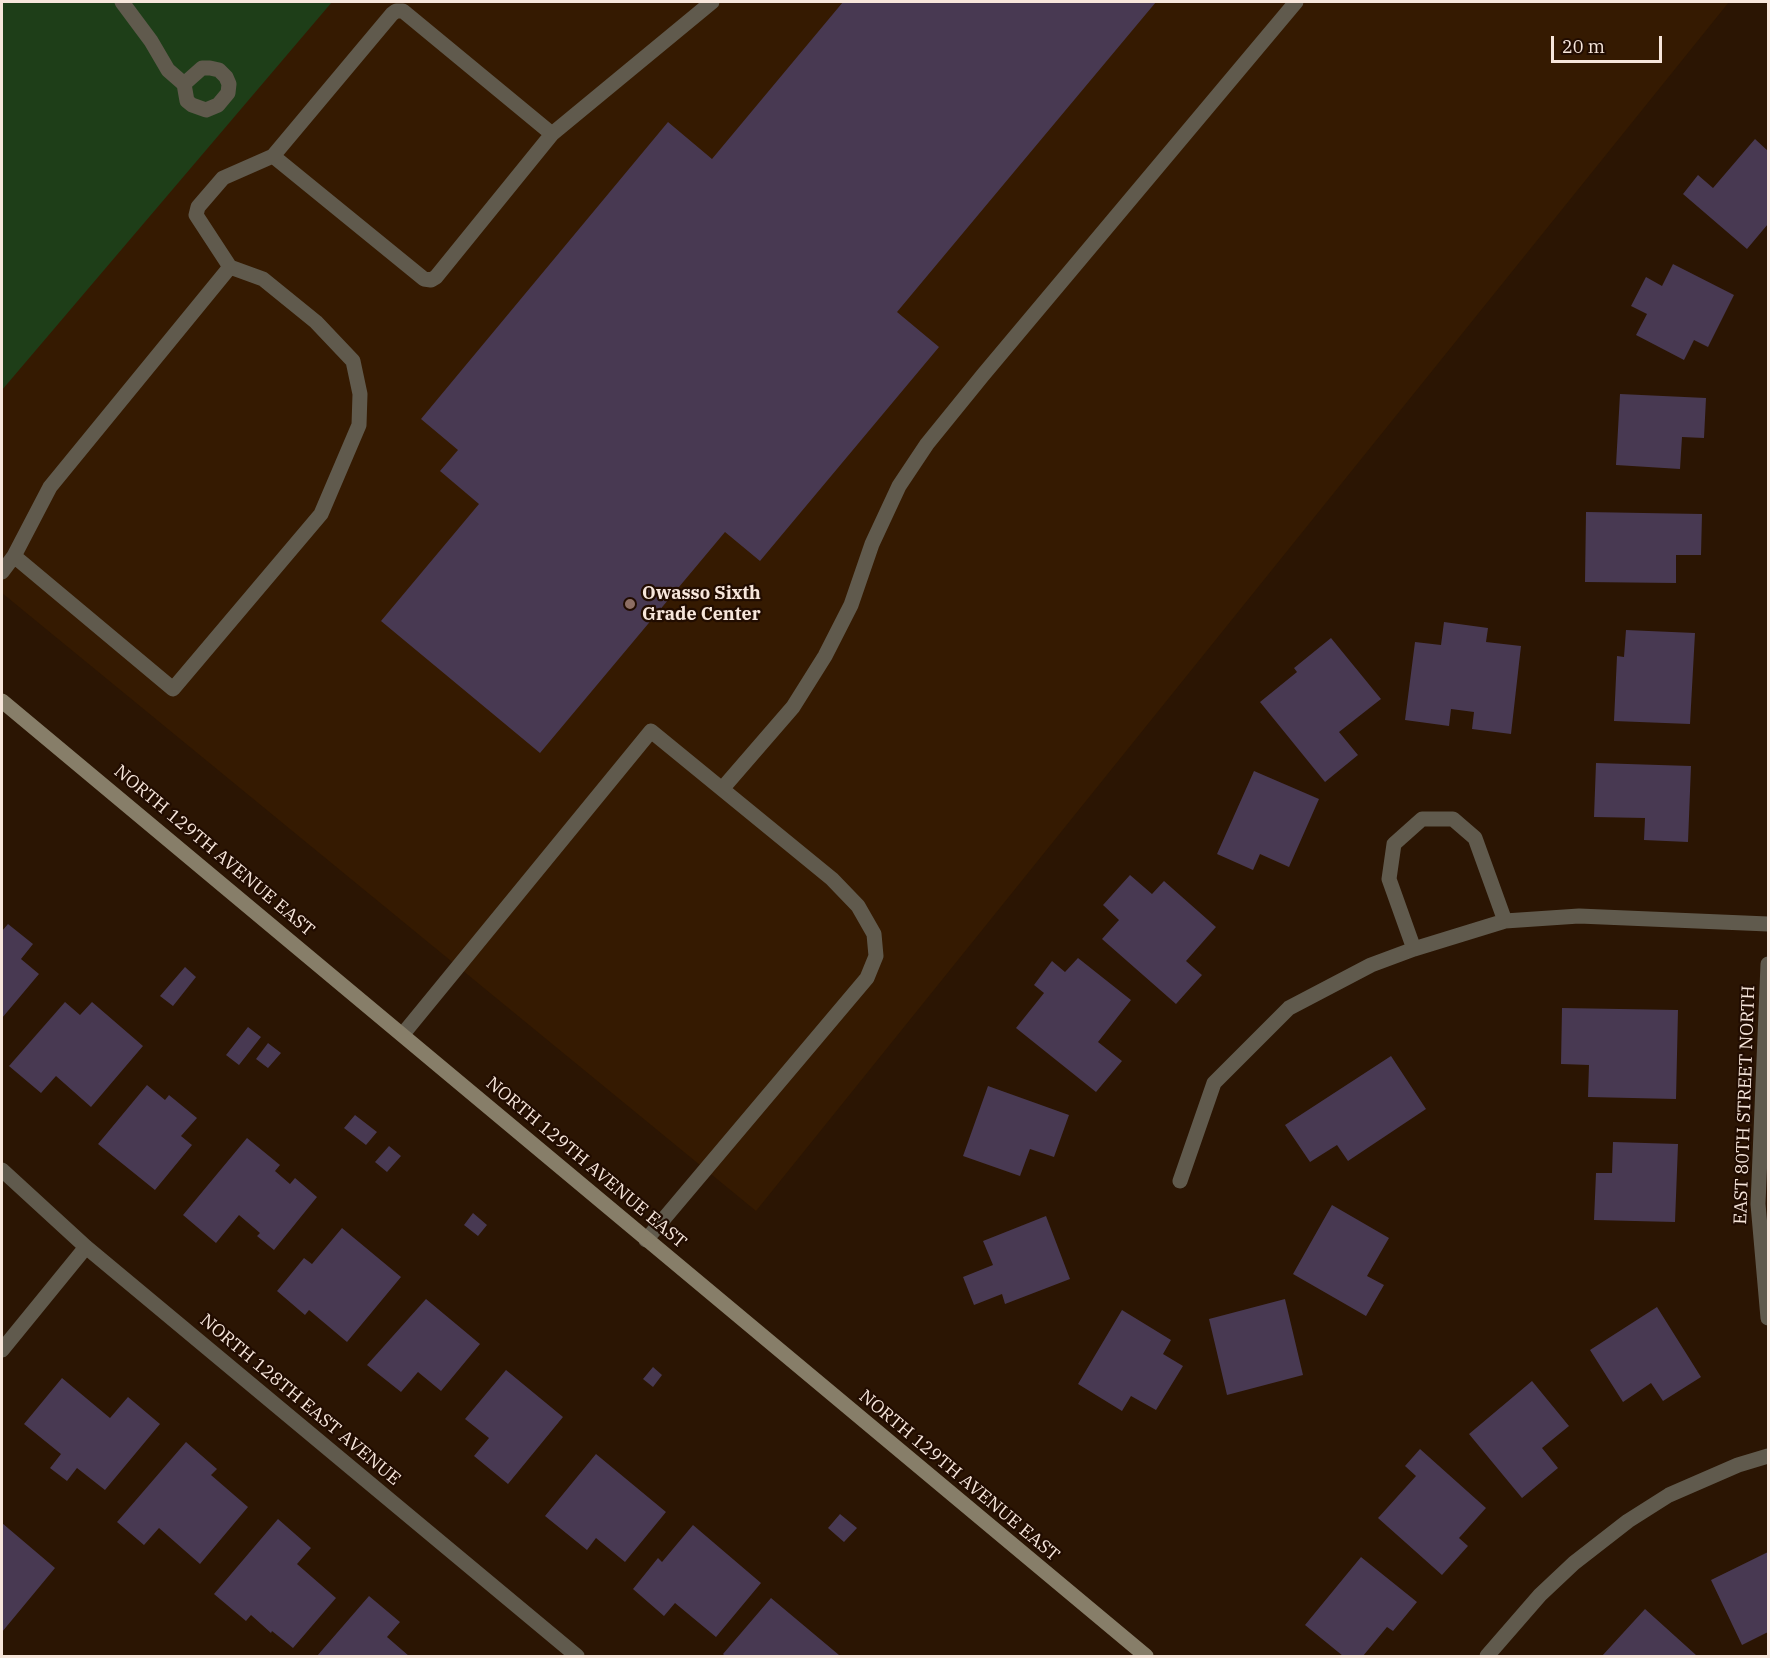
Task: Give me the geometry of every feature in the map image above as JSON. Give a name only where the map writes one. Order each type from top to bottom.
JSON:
[{"type":"main road","name":"NORTH 129TH AVENUE EAST","points":[[2,701],[1146,1656]]},
{"type":"street","points":[[122,2],[151,41],[168,70],[183,84]]},
{"type":"street","points":[[273,156],[423,279],[431,280],[436,277],[552,134],[712,2]]},
{"type":"street","points":[[722,789],[793,707],[825,656],[851,605],[872,544],[899,486],[927,444],[1296,2]]},
{"type":"street","points":[[14,556],[173,689],[321,514],[359,425],[360,394],[353,361],[316,322],[263,279],[231,267],[196,214],[198,207],[223,178],[273,156],[396,11],[403,11],[552,134]]},
{"type":"street","points":[[2,572],[14,556],[50,487],[231,267]]},
{"type":"street","points":[[403,1034],[651,731],[832,879],[858,906],[874,934],[876,956],[867,978],[646,1240]]},
{"type":"street","points":[[1414,949],[1389,879],[1394,844],[1422,819],[1453,819],[1475,838],[1505,921]]},
{"type":"street","points":[[1180,1181],[1214,1083],[1289,1008],[1371,965],[1505,921],[1579,916],[1768,924]]},
{"type":"street","name":"EAST 80TH STREET NORTH","points":[[1768,964],[1758,1204],[1768,1318]]},
{"type":"street","name":"NORTH 128TH EAST AVENUE","points":[[2,1170],[86,1247],[577,1656]]},
{"type":"street","points":[[2,1350],[86,1247]]},
{"type":"street","points":[[1487,1656],[1540,1595],[1574,1563],[1628,1521],[1669,1495],[1738,1465],[1768,1456]]},
{"type":"shaded area","name":"Owasso Sixth Grade Center","points":[[325,2],[1729,2],[756,1211],[2,593],[2,388]]},
{"type":"green space","points":[[2,2],[332,2],[2,390]]},
{"type":"building","points":[[843,2],[1156,2],[897,312],[939,347],[760,561],[725,532],[540,753],[381,621],[479,504],[440,471],[458,450],[421,419],[668,122],[712,159]]},
{"type":"building","points":[[1755,139],[1768,151],[1768,224],[1747,249],[1683,194],[1698,175],[1713,188]]},
{"type":"building","points":[[1673,264],[1734,295],[1708,347],[1694,340],[1684,360],[1636,335],[1647,314],[1631,306],[1646,277],[1662,286]]},
{"type":"building","points":[[1620,394],[1706,398],[1704,438],[1682,437],[1680,469],[1616,465]]},
{"type":"building","points":[[1586,512],[1702,514],[1701,555],[1676,555],[1676,583],[1585,582]]},
{"type":"building","points":[[1444,622],[1488,628],[1486,642],[1521,646],[1511,734],[1472,729],[1474,712],[1451,709],[1449,726],[1405,720],[1415,642],[1441,645]]},
{"type":"building","points":[[1626,630],[1695,633],[1690,724],[1614,721],[1617,656],[1624,657]]},
{"type":"building","points":[[1331,638],[1381,699],[1339,732],[1358,755],[1325,782],[1260,702],[1297,672],[1294,668]]},
{"type":"building","points":[[1596,763],[1691,766],[1688,842],[1644,840],[1645,818],[1594,817]]},
{"type":"building","points":[[1254,771],[1319,799],[1289,867],[1260,854],[1253,870],[1217,854]]},
{"type":"building","points":[[1130,875],[1152,894],[1164,881],[1216,927],[1186,961],[1202,975],[1176,1004],[1102,939],[1119,920],[1103,905]]},
{"type":"building","points":[[8,924],[33,944],[21,959],[39,974],[2,1018],[2,931]]},
{"type":"building","points":[[1078,958],[1131,1000],[1098,1042],[1122,1061],[1096,1092],[1016,1028],[1044,993],[1034,985],[1052,961],[1065,972]]},
{"type":"building","points":[[185,967],[196,977],[173,1006],[160,996]]},
{"type":"building","points":[[65,1002],[80,1015],[92,1002],[143,1046],[91,1107],[56,1076],[41,1093],[9,1066]]},
{"type":"building","points":[[1562,1008],[1678,1010],[1676,1099],[1588,1097],[1589,1065],[1561,1064]]},
{"type":"building","points":[[248,1027],[261,1037],[239,1065],[226,1055]]},
{"type":"building","points":[[268,1043],[281,1053],[268,1068],[256,1059]]},
{"type":"building","points":[[1391,1056],[1426,1109],[1348,1161],[1337,1145],[1310,1162],[1285,1125]]},
{"type":"building","points":[[147,1085],[165,1100],[169,1095],[197,1118],[181,1136],[192,1145],[155,1190],[98,1144]]},
{"type":"building","points":[[988,1086],[1069,1115],[1054,1157],[1030,1149],[1020,1176],[963,1156]]},
{"type":"building","points":[[355,1115],[377,1132],[366,1145],[344,1128]]},
{"type":"building","points":[[247,1138],[280,1165],[275,1171],[290,1184],[295,1178],[317,1197],[274,1250],[257,1236],[260,1233],[239,1215],[216,1243],[183,1215]]},
{"type":"building","points":[[1613,1142],[1678,1144],[1675,1222],[1594,1220],[1596,1173],[1612,1173]]},
{"type":"building","points":[[389,1146],[401,1156],[387,1172],[375,1162]]},
{"type":"building","points":[[1332,1205],[1389,1238],[1367,1276],[1384,1285],[1366,1316],[1293,1274]]},
{"type":"building","points":[[473,1213],[487,1225],[478,1236],[464,1225]]},
{"type":"building","points":[[1046,1216],[1070,1279],[1005,1304],[1002,1294],[974,1305],[963,1277],[993,1265],[983,1241]]},
{"type":"building","points":[[342,1228],[401,1277],[347,1342],[309,1310],[305,1315],[277,1291],[304,1258],[312,1264]]},
{"type":"building","points":[[426,1299],[480,1344],[441,1391],[418,1372],[401,1392],[367,1365]]},
{"type":"building","points":[[1285,1299],[1303,1375],[1227,1395],[1209,1319]]},
{"type":"building","points":[[1657,1307],[1701,1377],[1663,1401],[1651,1383],[1623,1402],[1590,1350]]},
{"type":"building","points":[[1122,1310],[1171,1340],[1163,1354],[1183,1366],[1156,1410],[1131,1396],[1122,1411],[1078,1384]]},
{"type":"building","points":[[653,1367],[662,1375],[653,1387],[643,1379]]},
{"type":"building","points":[[506,1370],[563,1417],[508,1484],[474,1456],[489,1438],[465,1419]]},
{"type":"building","points":[[62,1378],[110,1418],[128,1397],[160,1424],[105,1490],[77,1468],[67,1481],[50,1468],[61,1454],[24,1424]]},
{"type":"building","points":[[1532,1381],[1569,1426],[1542,1448],[1558,1468],[1522,1498],[1469,1434]]},
{"type":"building","points":[[186,1442],[217,1469],[211,1475],[248,1507],[200,1564],[159,1528],[144,1545],[117,1522]]},
{"type":"building","points":[[1420,1449],[1486,1508],[1459,1538],[1468,1546],[1442,1575],[1378,1518],[1416,1476],[1405,1466]]},
{"type":"building","points":[[596,1454],[666,1512],[625,1562],[596,1538],[587,1550],[545,1516]]},
{"type":"building","points":[[840,1514],[857,1528],[844,1542],[828,1528]]},
{"type":"building","points":[[278,1519],[311,1548],[297,1564],[336,1598],[293,1648],[251,1615],[246,1621],[214,1594]]},
{"type":"building","points":[[2,1523],[55,1568],[2,1632]]},
{"type":"building","points":[[693,1525],[761,1583],[716,1637],[675,1603],[664,1616],[633,1589],[658,1558],[662,1562]]},
{"type":"building","points":[[1768,1552],[1768,1632],[1742,1645],[1711,1580]]},
{"type":"building","points":[[1361,1557],[1417,1602],[1393,1631],[1387,1627],[1363,1656],[1343,1656],[1305,1625]]},
{"type":"building","points":[[369,1596],[400,1622],[387,1637],[409,1656],[317,1656]]},
{"type":"building","points":[[771,1598],[839,1655],[725,1656],[723,1654]]},
{"type":"building","points":[[1645,1609],[1696,1655],[1602,1656]]},
{"type":"place","name":"Owasso Sixth Grade Center","points":[[630,604]]}]
